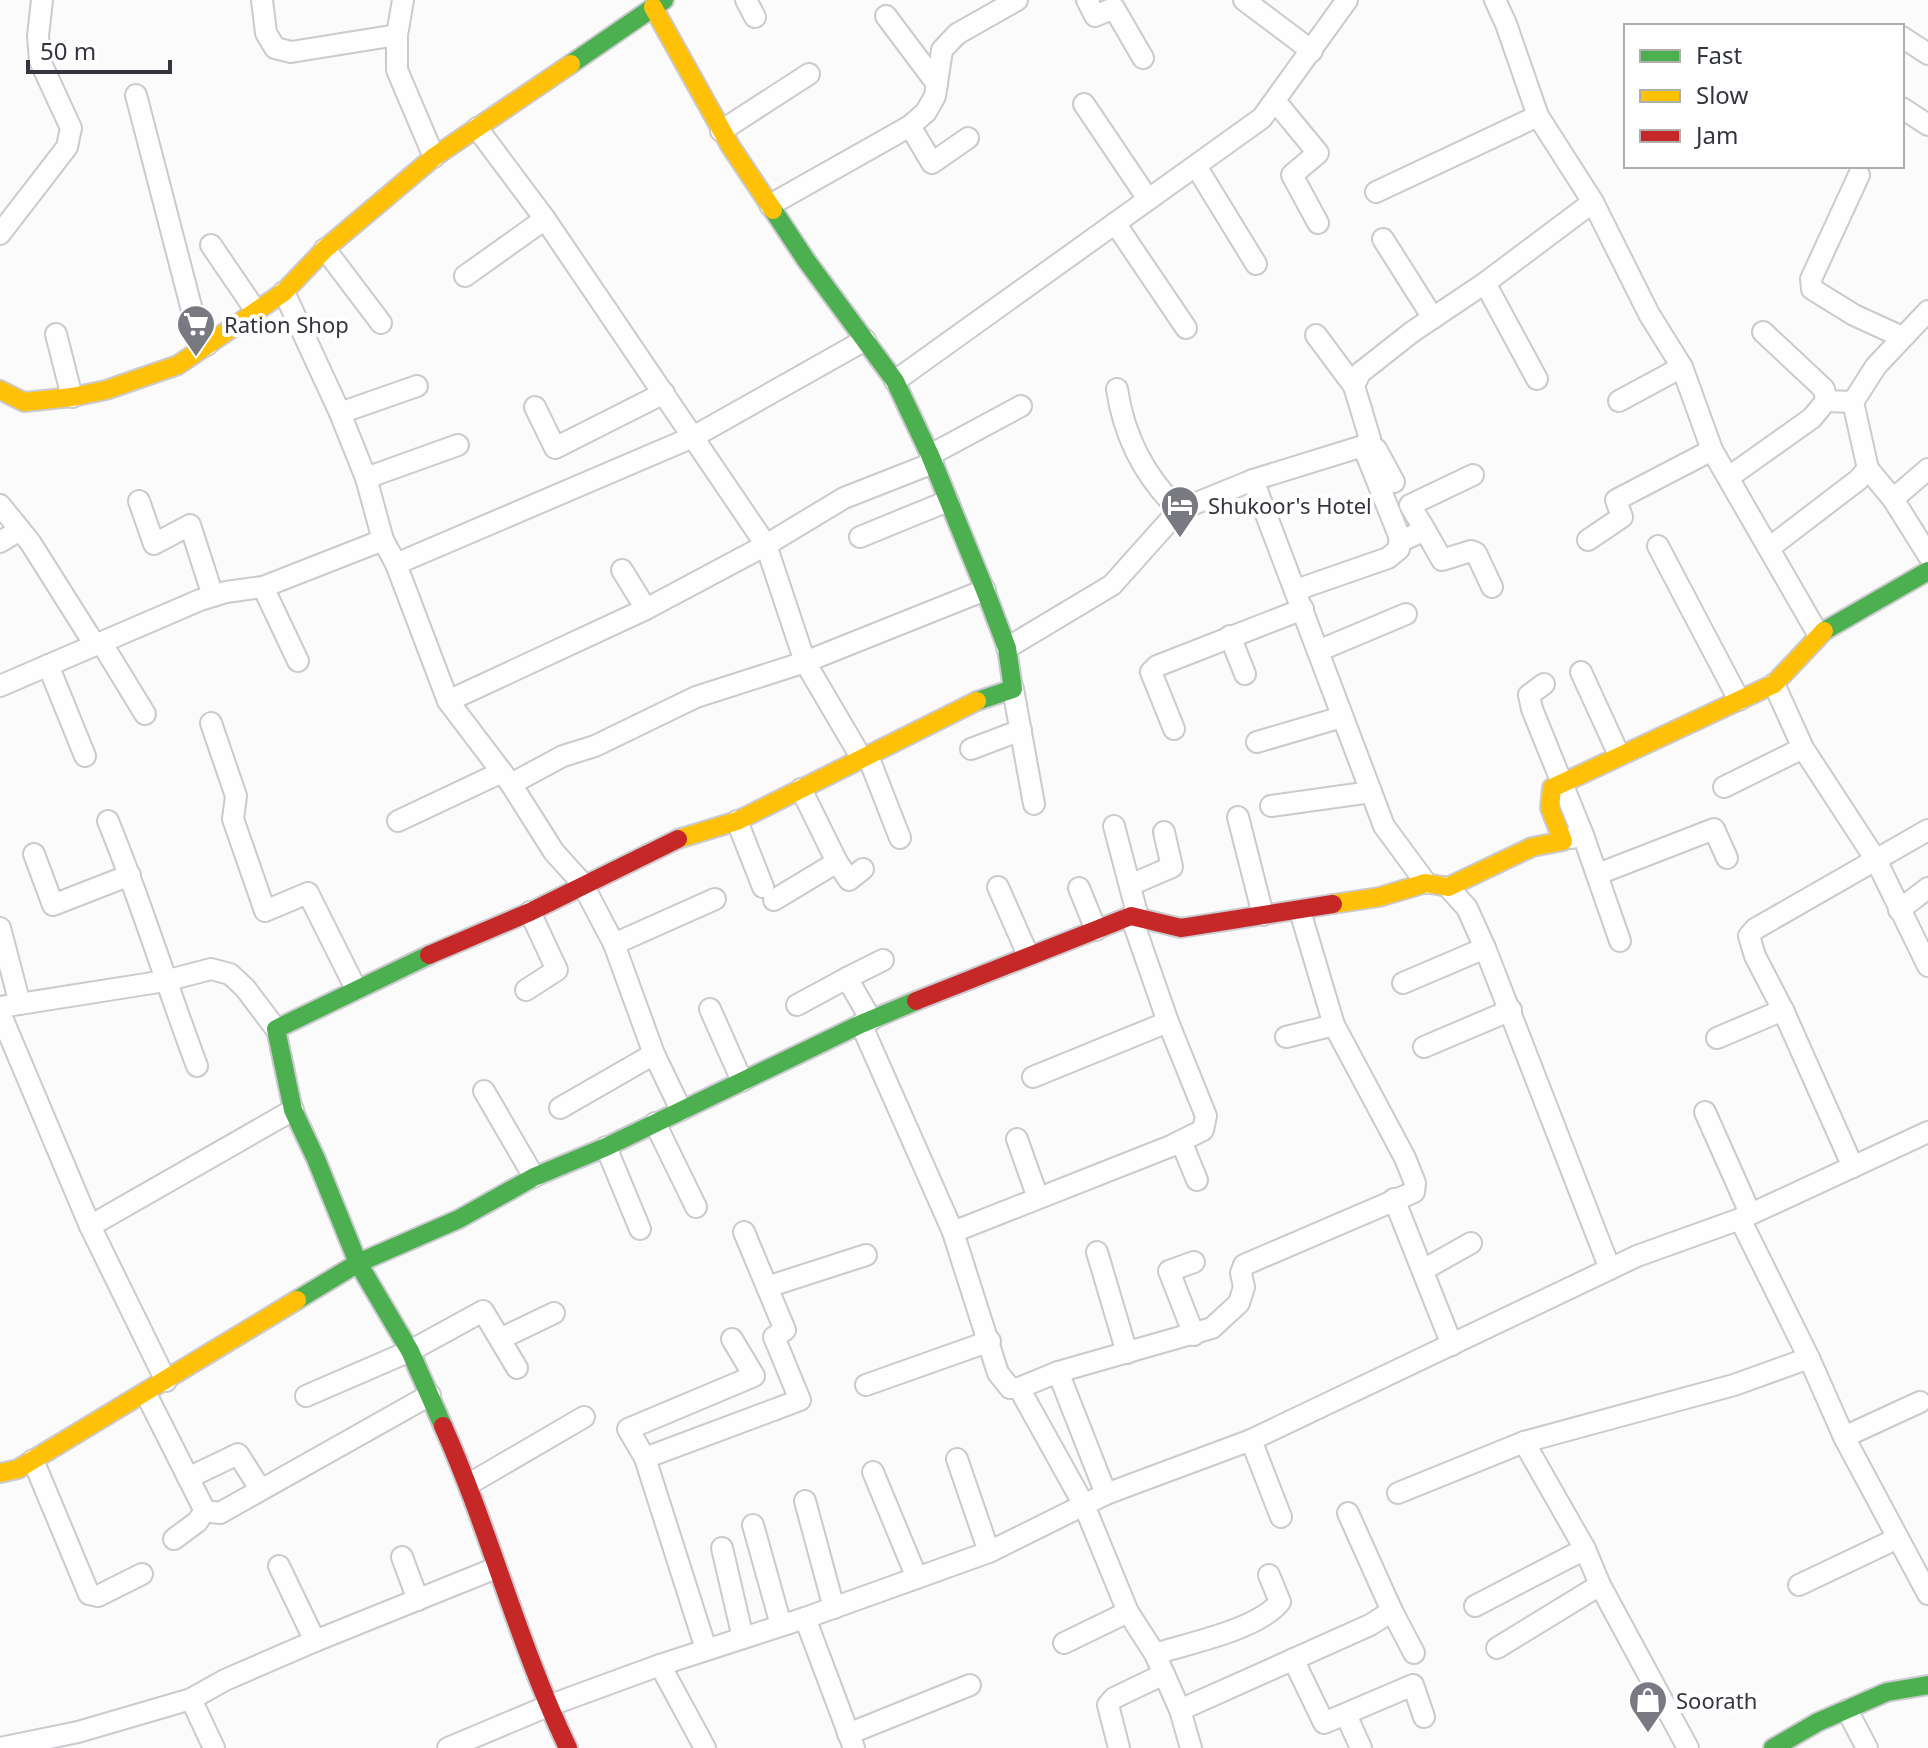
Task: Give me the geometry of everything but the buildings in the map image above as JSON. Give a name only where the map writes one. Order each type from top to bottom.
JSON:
[{"type":"street","points":[[0,234],[67,147],[71,128],[40,61],[38,36],[42,0]]},
{"type":"street","points":[[262,0],[266,33],[275,48],[291,52],[397,35]]},
{"type":"street","points":[[403,0],[397,35],[397,70],[434,157]]},
{"type":"street","points":[[770,205],[910,126],[926,112],[935,96],[942,50],[957,34],[1017,0]]},
{"type":"street","points":[[1087,0],[1095,16],[1114,8],[1143,58]]},
{"type":"street","points":[[1244,0],[1312,51]]},
{"type":"street","points":[[895,381],[1262,118],[1347,0]]},
{"type":"street","points":[[1495,0],[1538,116],[1593,202],[1649,314],[1682,367],[1712,450],[1818,634]]},
{"type":"street","points":[[2,396],[24,402],[72,397],[106,390],[178,365],[284,292],[325,249],[434,157],[646,6],[721,131],[806,260],[895,381],[931,459],[1007,648],[1034,804]]},
{"type":"street","points":[[886,16],[937,84]]},
{"type":"street","points":[[1904,38],[1928,54]]},
{"type":"street","points":[[721,131],[809,74]]},
{"type":"street","points":[[136,95],[194,318],[207,345]]},
{"type":"street","points":[[1276,102],[1318,153],[1292,175],[1318,223]]},
{"type":"street","points":[[1084,104],[1148,199]]},
{"type":"street","points":[[1904,109],[1928,125]]},
{"type":"street","points":[[1376,192],[1538,116]]},
{"type":"street","points":[[910,126],[932,163],[968,138]]},
{"type":"street","points":[[477,128],[545,219],[766,545],[805,662],[865,757],[900,838]]},
{"type":"street","points":[[1196,166],[1256,264]]},
{"type":"street","points":[[1859,175],[1811,279],[1812,289],[1854,315],[1902,337]]},
{"type":"street","points":[[1354,386],[1360,373],[1593,202]]},
{"type":"street","points":[[465,276],[545,219]]},
{"type":"street","points":[[1115,223],[1186,328]]},
{"type":"street","points":[[1383,239],[1433,318]]},
{"type":"street","points":[[211,245],[256,311]]},
{"type":"street","points":[[325,249],[381,323]]},
{"type":"street","points":[[1485,283],[1537,379]]},
{"type":"street","points":[[284,292],[340,413],[366,478],[383,540],[396,564],[448,701],[506,778],[554,852],[582,883],[614,944],[654,1054],[681,1110]]},
{"type":"street","points":[[1928,311],[1876,366],[1853,402],[1868,469],[1893,499],[1928,555]]},
{"type":"street","points":[[1729,477],[1812,418],[1826,401],[1824,389],[1763,332]]},
{"type":"street","points":[[56,334],[72,397]]},
{"type":"street","points":[[1174,729],[1151,672],[1157,666],[1230,636],[1388,558],[1399,549],[1366,442],[1354,386],[1316,335]]},
{"type":"street","points":[[396,564],[693,437],[865,340]]},
{"type":"street","points":[[1619,401],[1682,367]]},
{"type":"street","points":[[340,413],[417,386]]},
{"type":"street","points":[[1117,389],[1131,444],[1146,473],[1179,510]]},
{"type":"street","points":[[535,407],[555,448],[664,393]]},
{"type":"street","points":[[1826,401],[1853,402]]},
{"type":"street","points":[[448,701],[646,609],[766,545],[844,498],[931,459],[1021,406]]},
{"type":"street","points":[[1007,648],[1112,585],[1179,510],[1253,480],[1366,442]]},
{"type":"street","points":[[1366,442],[1394,482]]},
{"type":"street","points":[[366,478],[458,445]]},
{"type":"street","points":[[1588,540],[1622,517],[1616,500],[1712,450]]},
{"type":"street","points":[[1769,548],[1868,469]]},
{"type":"street","points":[[1893,499],[1928,469]]},
{"type":"street","points":[[1473,475],[1410,505],[1442,560],[1471,551],[1476,553],[1492,587]]},
{"type":"street","points":[[1253,480],[1384,826],[1426,883]]},
{"type":"street","points":[[139,501],[154,544],[190,525],[213,596]]},
{"type":"street","points":[[860,537],[948,501]]},
{"type":"street","points":[[0,505],[145,714]]},
{"type":"street","points":[[0,542],[20,530]]},
{"type":"street","points":[[1399,542],[1425,530]]},
{"type":"street","points":[[0,686],[213,596],[263,587],[383,540]]},
{"type":"street","points":[[1658,546],[1739,700]]},
{"type":"street","points":[[622,570],[646,609]]},
{"type":"street","points":[[1561,784],[1774,684],[1818,634],[1928,571]]},
{"type":"street","points":[[263,587],[298,661]]},
{"type":"street","points":[[398,821],[595,746],[696,697],[805,662],[985,590]]},
{"type":"street","points":[[1318,651],[1406,614]]},
{"type":"street","points":[[1230,636],[1245,674]]},
{"type":"street","points":[[48,665],[85,756]]},
{"type":"street","points":[[1581,672],[1619,755]]},
{"type":"street","points":[[1544,684],[1529,695],[1561,784],[1573,838],[1598,874],[1620,941]]},
{"type":"street","points":[[1774,684],[1803,748],[1876,860],[1928,966]]},
{"type":"street","points":[[276,1029],[467,937],[530,912],[582,883],[669,842],[737,821],[979,700],[1013,689]]},
{"type":"street","points":[[1257,742],[1342,717]]},
{"type":"street","points":[[211,723],[236,796],[233,819],[265,911],[308,893],[356,989]]},
{"type":"street","points":[[971,749],[1021,730]]},
{"type":"street","points":[[1724,787],[1803,748]]},
{"type":"street","points":[[801,789],[849,880],[863,869]]},
{"type":"street","points":[[1271,806],[1371,792]]},
{"type":"street","points":[[1238,817],[1263,915]]},
{"type":"street","points":[[108,821],[197,1066]]},
{"type":"street","points":[[737,821],[768,894],[837,862]]},
{"type":"street","points":[[953,1232],[1203,1130],[1206,1116],[1168,1022],[1134,916],[1130,885],[1114,826]]},
{"type":"street","points":[[1598,874],[1714,829],[1727,858]]},
{"type":"street","points":[[1853,1167],[1783,1010],[1755,956],[1749,936],[1755,929],[1928,830]]},
{"type":"street","points":[[1130,885],[1172,867],[1164,832]]},
{"type":"street","points":[[0,1473],[18,1469],[146,1394],[358,1263],[459,1219],[534,1177],[606,1147],[866,1022],[1028,955],[1134,916],[1181,928],[1379,897],[1426,883],[1448,887],[1532,847],[1573,838]]},
{"type":"street","points":[[34,854],[53,905],[130,875]]},
{"type":"street","points":[[998,887],[1028,955]]},
{"type":"street","points":[[1448,887],[1467,908],[1485,948],[1610,1269]]},
{"type":"street","points":[[1079,888],[1096,930]]},
{"type":"street","points":[[1899,910],[1928,888]]},
{"type":"street","points":[[614,944],[715,899]]},
{"type":"street","points":[[847,978],[953,1232],[998,1373],[1010,1388],[1019,1388],[1058,1372],[1212,1328],[1239,1303],[1244,1287],[1241,1273],[1244,1265],[1414,1192],[1415,1183],[1405,1158],[1334,1025],[1300,911]]},
{"type":"street","points":[[526,990],[557,970],[530,912]]},
{"type":"street","points":[[0,928],[7,1008],[90,1226],[166,1381]]},
{"type":"street","points":[[1403,983],[1485,948]]},
{"type":"street","points":[[797,1005],[883,960]]},
{"type":"street","points":[[7,1008],[165,981],[211,969],[230,974],[245,988],[276,1029],[293,1110],[358,1263],[410,1351],[469,1484],[496,1568],[548,1706],[568,1748]]},
{"type":"street","points":[[710,1009],[742,1081]]},
{"type":"street","points":[[1424,1047],[1511,1010]]},
{"type":"street","points":[[1717,1038],[1783,1010]]},
{"type":"street","points":[[1033,1077],[1168,1022]]},
{"type":"street","points":[[1286,1037],[1334,1025]]},
{"type":"street","points":[[560,1108],[654,1054]]},
{"type":"street","points":[[484,1091],[534,1177]]},
{"type":"street","points":[[90,1226],[293,1110]]},
{"type":"street","points":[[1705,1112],[1745,1216],[1844,1437],[1928,1594]]},
{"type":"street","points":[[655,1123],[696,1207]]},
{"type":"street","points":[[448,1748],[548,1706],[660,1665],[805,1618],[989,1552],[1106,1494],[1251,1440],[1637,1256],[1745,1216],[1928,1132]]},
{"type":"street","points":[[1017,1139],[1038,1198]]},
{"type":"street","points":[[1181,1141],[1197,1180]]},
{"type":"street","points":[[606,1147],[640,1229]]},
{"type":"street","points":[[1394,1199],[1452,1345]]},
{"type":"street","points":[[645,1458],[800,1400],[774,1337],[785,1330],[744,1232]]},
{"type":"street","points":[[1423,1270],[1471,1243]]},
{"type":"street","points":[[1097,1252],[1127,1353]]},
{"type":"street","points":[[767,1287],[866,1255]]},
{"type":"street","points":[[1194,1262],[1169,1271],[1194,1335]]},
{"type":"street","points":[[306,1396],[410,1351],[483,1311],[517,1368]]},
{"type":"street","points":[[500,1339],[554,1313]]},
{"type":"street","points":[[706,1649],[645,1458],[628,1429],[754,1376],[732,1339]]},
{"type":"street","points":[[866,1385],[990,1341]]},
{"type":"street","points":[[1398,1493],[1524,1442],[1734,1385],[1809,1358]]},
{"type":"street","points":[[1058,1372],[1106,1494]]},
{"type":"street","points":[[1019,1388],[1084,1505],[1128,1612],[1155,1654],[1180,1710],[1191,1748]]},
{"type":"street","points":[[146,1394],[205,1511]]},
{"type":"street","points":[[205,1511],[220,1513],[430,1395]]},
{"type":"street","points":[[1844,1437],[1920,1402]]},
{"type":"street","points":[[469,1484],[584,1417]]},
{"type":"street","points":[[1251,1440],[1281,1517]]},
{"type":"street","points":[[1524,1442],[1585,1549],[1600,1585],[1688,1748]]},
{"type":"street","points":[[188,1478],[238,1454],[257,1484]]},
{"type":"street","points":[[957,1459],[989,1552]]},
{"type":"street","points":[[33,1460],[89,1594],[98,1596],[142,1574]]},
{"type":"street","points":[[873,1472],[917,1578]]},
{"type":"street","points":[[805,1501],[834,1608]]},
{"type":"street","points":[[174,1539],[197,1522],[205,1511]]},
{"type":"street","points":[[1348,1513],[1414,1653]]},
{"type":"street","points":[[753,1525],[781,1625]]},
{"type":"street","points":[[1799,1585],[1898,1538]]},
{"type":"street","points":[[722,1548],[743,1638]]},
{"type":"street","points":[[1475,1606],[1585,1549]]},
{"type":"street","points":[[402,1557],[418,1600]]},
{"type":"street","points":[[279,1566],[315,1641]]},
{"type":"street","points":[[0,1748],[58,1743],[191,1699],[225,1680],[315,1641],[496,1568]]},
{"type":"street","points":[[1155,1654],[1242,1626],[1274,1609],[1280,1602],[1269,1575]]},
{"type":"street","points":[[1497,1648],[1600,1585]]},
{"type":"street","points":[[1180,1710],[1370,1625],[1392,1611]]},
{"type":"street","points":[[1064,1643],[1128,1612]]},
{"type":"street","points":[[805,1618],[851,1741],[970,1685]]},
{"type":"street","points":[[1293,1659],[1324,1723],[1413,1685],[1424,1717]]},
{"type":"street","points":[[660,1665],[705,1748]]},
{"type":"street","points":[[1773,1748],[1818,1722],[1887,1692],[1928,1668]]},
{"type":"street","points":[[1119,1748],[1108,1705],[1114,1698],[1164,1674]]},
{"type":"street","points":[[1887,1692],[1928,1685]]},
{"type":"street","points":[[191,1699],[214,1748]]},
{"type":"street","points":[[1847,1710],[1867,1748]]},
{"type":"street","points":[[1346,1715],[1361,1748]]},
{"type":"traffic: fast","points":[[571,64],[664,0]]},
{"type":"traffic: fast","points":[[773,210],[895,381],[930,455],[1007,648],[1013,689],[977,701]]},
{"type":"traffic: fast","points":[[1824,631],[1928,571]]},
{"type":"traffic: fast","points":[[429,955],[276,1029],[293,1110],[358,1263],[410,1351],[443,1426]]},
{"type":"traffic: fast","points":[[297,1300],[358,1263],[459,1219],[534,1177],[606,1147],[861,1024],[916,1001]]},
{"type":"traffic: fast","points":[[1773,1748],[1818,1722],[1887,1692],[1928,1685]]},
{"type":"traffic: slow","points":[[653,7],[731,147],[773,210]]},
{"type":"traffic: slow","points":[[0,390],[24,402],[72,397],[106,390],[178,365],[284,292],[325,249],[434,157],[571,64]]},
{"type":"traffic: slow","points":[[1333,904],[1379,897],[1426,883],[1448,887],[1532,847],[1563,841],[1550,808],[1552,788],[1774,684],[1824,631]]},
{"type":"traffic: slow","points":[[678,839],[737,821],[977,701]]},
{"type":"traffic: slow","points":[[0,1473],[18,1469],[297,1300]]},
{"type":"traffic: jam","points":[[429,955],[530,912],[678,839]]},
{"type":"traffic: jam","points":[[916,1001],[1131,916],[1181,928],[1333,904]]},
{"type":"traffic: jam","points":[[443,1426],[534,1669],[568,1748]]},
{"type":"place","name":"Ration Shop","points":[[196,358]]},
{"type":"place","name":"Shukoor's Hotel","points":[[1180,539]]},
{"type":"place","name":"Soorath","points":[[1648,1734]]}]
